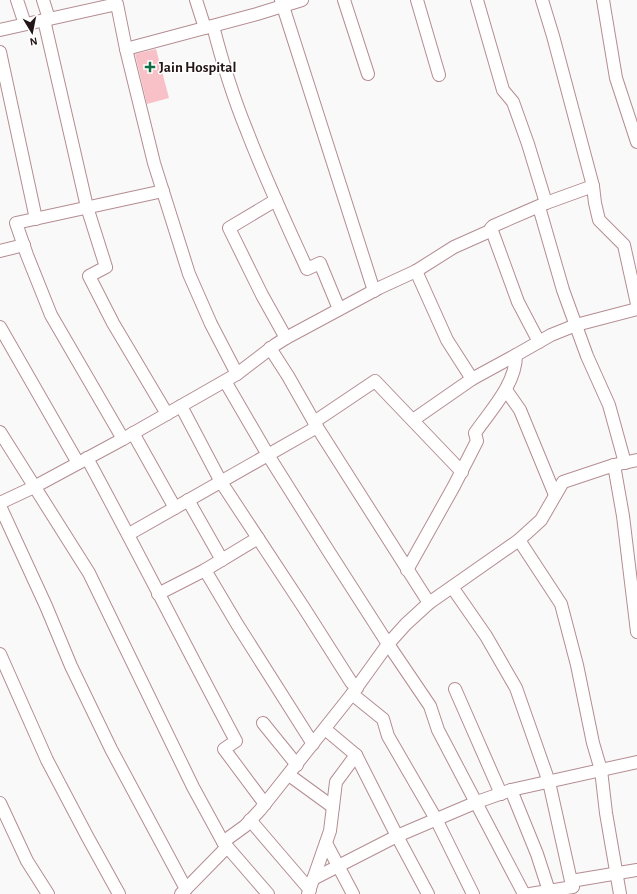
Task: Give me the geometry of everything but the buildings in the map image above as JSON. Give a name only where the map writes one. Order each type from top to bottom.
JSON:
[{"type":"street","points":[[17,0],[25,24]]},
{"type":"street","points":[[43,0],[87,207],[106,267],[88,276],[168,414]]},
{"type":"street","points":[[196,0],[209,27],[246,130],[307,269],[320,263],[339,309]]},
{"type":"street","points":[[126,49],[209,27],[282,3],[302,0]]},
{"type":"street","points":[[344,0],[368,74]]},
{"type":"street","points":[[417,0],[440,75]]},
{"type":"street","points":[[477,0],[503,90],[513,102],[528,144],[563,290],[587,356],[609,405],[619,464],[623,516],[637,632]]},
{"type":"street","points":[[542,0],[593,186],[599,220],[624,245],[637,304]]},
{"type":"street","points":[[603,0],[616,78],[632,110],[637,142]]},
{"type":"street","points":[[0,30],[47,20],[116,2],[154,163],[189,274],[211,324],[237,374]]},
{"type":"street","points":[[282,3],[374,291]]},
{"type":"street","points":[[0,52],[36,219]]},
{"type":"street","points":[[593,186],[492,226],[490,231],[454,247],[416,272],[374,291],[286,338],[270,348],[237,374],[83,461],[0,505],[46,606],[71,666],[110,749],[183,892],[225,845],[265,804],[355,691],[388,644],[406,624],[429,603],[519,540],[541,520],[563,482],[619,464],[637,460]]},
{"type":"street","points":[[163,191],[16,223],[51,315],[175,508]]},
{"type":"street","points":[[276,200],[229,228],[262,295],[286,338]]},
{"type":"street","points":[[491,228],[518,302],[539,342]]},
{"type":"street","points":[[0,251],[24,245]]},
{"type":"street","points":[[416,272],[447,340],[472,379]]},
{"type":"street","points":[[413,420],[472,379],[550,335],[576,325],[637,309]]},
{"type":"street","points":[[0,327],[129,534],[158,594],[236,741],[224,749],[265,804]]},
{"type":"street","points":[[270,348],[288,376],[315,424],[429,603]]},
{"type":"street","points":[[407,570],[462,472],[477,441],[475,433],[506,390],[516,362],[516,355]]},
{"type":"street","points":[[225,381],[268,455],[388,644],[430,706],[438,730],[524,894]]},
{"type":"street","points":[[129,534],[268,455],[315,424],[375,381],[462,472]]},
{"type":"street","points":[[506,390],[520,410],[555,495]]},
{"type":"street","points":[[181,406],[221,482],[304,608],[351,682],[355,691],[382,720],[388,736],[436,819],[473,894]]},
{"type":"street","points":[[0,432],[89,573],[193,787],[225,845],[239,859],[268,894]]},
{"type":"street","points":[[188,500],[222,560]]},
{"type":"street","points":[[158,594],[205,570],[258,538]]},
{"type":"street","points":[[519,540],[561,604],[577,665],[600,770],[620,894]]},
{"type":"street","points":[[205,570],[237,624],[313,744]]},
{"type":"street","points":[[452,587],[486,636],[516,688],[549,782],[573,887]]},
{"type":"street","points":[[0,654],[47,760],[119,894]]},
{"type":"street","points":[[454,689],[537,854],[549,891]]},
{"type":"street","points":[[263,723],[297,765]]},
{"type":"street","points":[[325,729],[356,755],[428,894]]},
{"type":"street","points":[[310,888],[330,831],[336,782],[356,755]]},
{"type":"street","points":[[310,888],[338,866],[397,836],[477,802],[506,792],[637,762]]},
{"type":"street","points":[[289,775],[333,808]]},
{"type":"street","points":[[0,803],[27,861],[48,894]]},
{"type":"street","points":[[250,820],[310,888]]},
{"type":"street","points":[[326,843],[353,894]]},
{"type":"street","points":[[530,894],[573,887],[616,874],[637,870]]},
{"type":"place","name":"Jain Hospital","points":[[150,67]]}]
